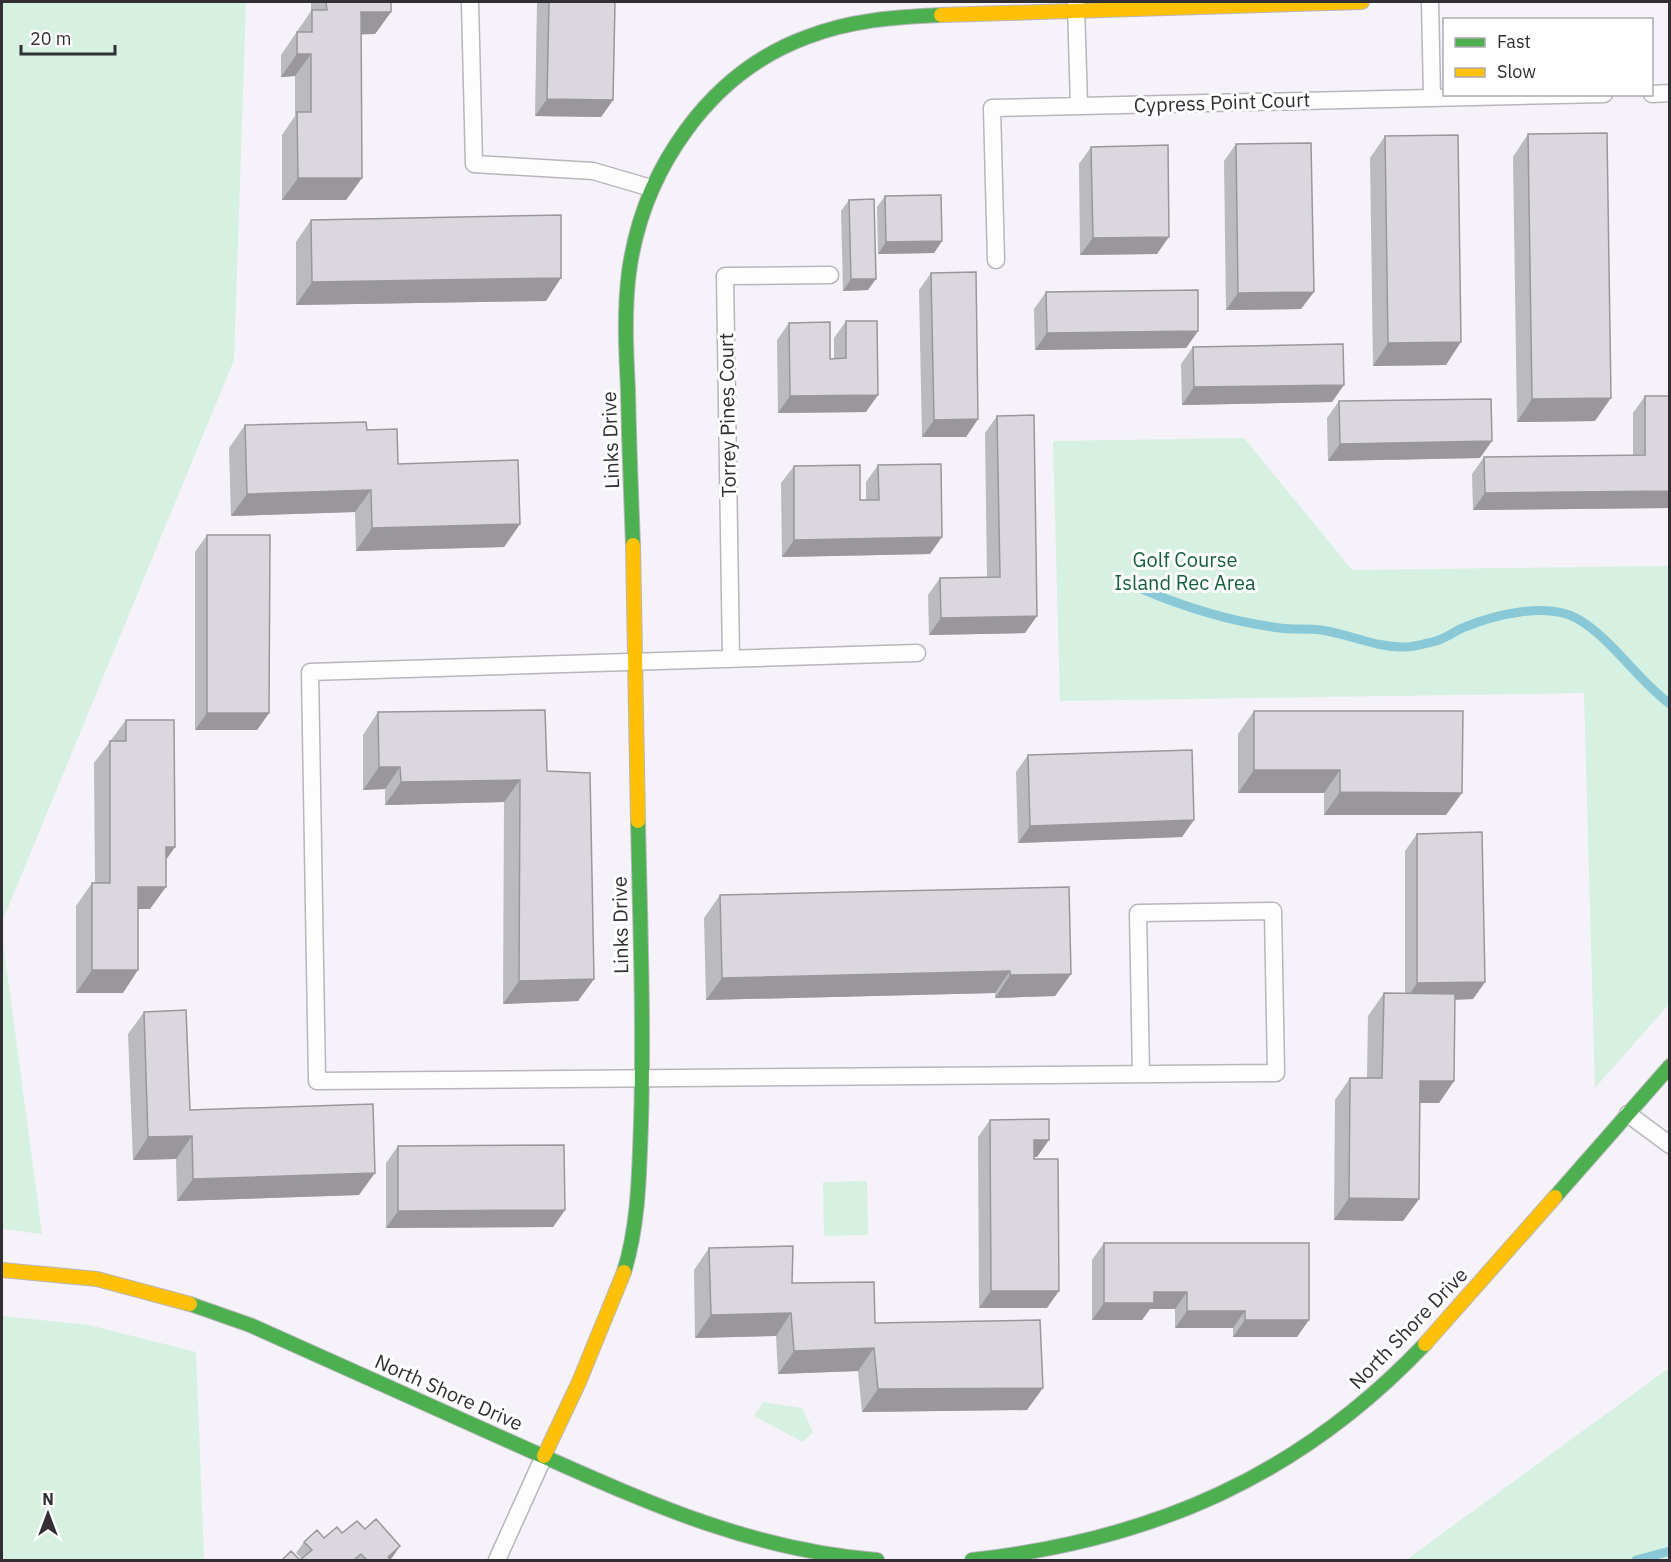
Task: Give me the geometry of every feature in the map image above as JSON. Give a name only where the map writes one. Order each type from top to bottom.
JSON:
[{"type":"street","name":"Links Drive","points":[[544,1456],[601,1333],[628,1259],[638,1202],[642,1077],[636,662],[625,305],[627,273],[638,220],[651,188],[682,134],[715,96],[750,67],[795,42],[837,27],[887,17],[1076,6],[1362,2]]},
{"type":"street","name":"North Shore Drive","points":[[972,1560],[1066,1548],[1147,1526],[1216,1497],[1309,1444],[1371,1397],[1407,1364],[1670,1066]]},
{"type":"street","name":"North Shore Drive","points":[[2,1270],[107,1282],[207,1309],[250,1325],[664,1510],[716,1530],[809,1553],[877,1560]]},
{"type":"lane","points":[[470,2],[474,164],[593,171],[651,188]]},
{"type":"lane","points":[[1430,2],[1432,97]]},
{"type":"lane","points":[[1076,6],[1079,106]]},
{"type":"lane","points":[[1653,94],[1670,93]]},
{"type":"lane","name":"Cypress Point Court","points":[[996,260],[992,108],[1489,96]]},
{"type":"lane","name":"Torrey Pines Court","points":[[730,659],[725,276],[830,275]]},
{"type":"lane","points":[[917,653],[310,672],[316,1081],[1276,1073],[1273,911],[1138,913],[1141,1074]]},
{"type":"lane","points":[[1628,1114],[1670,1145]]},
{"type":"lane","points":[[497,1560],[544,1456]]},
{"type":"green space","points":[[2,2],[246,2],[234,360],[2,922]]},
{"type":"green space","name":"Golf Course Island Rec Area","points":[[1244,438],[1352,570],[1669,566],[1669,1004],[1595,1088],[1584,693],[1060,701],[1053,441]]},
{"type":"green space","points":[[2,934],[42,1234],[2,1229]]},
{"type":"green space","points":[[867,1181],[868,1235],[824,1236],[823,1182]]},
{"type":"green space","points":[[2,1316],[89,1325],[196,1352],[204,1560],[2,1560]]},
{"type":"green space","points":[[1669,1368],[1669,1560],[1406,1560]]},
{"type":"green space","points":[[763,1402],[802,1408],[813,1432],[803,1442],[754,1416]]},
{"type":"building","points":[[326,2],[391,2],[391,12],[361,12],[362,178],[298,178],[297,112],[311,112],[311,54],[297,54],[297,32],[312,32],[312,10],[327,10]]},
{"type":"building","points":[[549,2],[615,2],[613,100],[547,99]]},
{"type":"building","points":[[1607,133],[1611,398],[1532,399],[1528,134]]},
{"type":"building","points":[[1458,135],[1461,342],[1388,343],[1385,136]]},
{"type":"building","points":[[1311,143],[1314,292],[1238,293],[1236,144]]},
{"type":"building","points":[[1168,145],[1169,237],[1093,238],[1091,147]]},
{"type":"building","points":[[941,195],[942,241],[886,242],[885,196]]},
{"type":"building","points":[[874,199],[876,279],[851,279],[849,200]]},
{"type":"building","points":[[561,215],[561,278],[312,282],[311,220]]},
{"type":"building","points":[[976,272],[978,419],[934,420],[931,273]]},
{"type":"building","points":[[1198,290],[1198,331],[1047,333],[1046,292]]},
{"type":"building","points":[[846,321],[877,321],[878,395],[790,396],[789,323],[830,322],[830,359],[846,358]]},
{"type":"building","points":[[1343,344],[1344,385],[1194,387],[1193,347]]},
{"type":"building","points":[[1645,396],[1670,396],[1670,491],[1485,493],[1484,457],[1645,455]]},
{"type":"building","points":[[1491,399],[1492,441],[1340,444],[1339,401]]},
{"type":"building","points":[[1034,415],[1037,616],[941,618],[940,578],[1000,577],[997,416]]},
{"type":"building","points":[[366,422],[367,430],[397,429],[398,464],[518,460],[520,524],[372,528],[371,490],[247,494],[245,425]]},
{"type":"building","points":[[941,464],[942,537],[794,540],[794,466],[860,465],[860,500],[879,500],[878,465]]},
{"type":"building","points":[[207,535],[270,535],[269,713],[207,713]]},
{"type":"building","points":[[545,710],[547,771],[590,773],[594,979],[519,981],[520,780],[401,782],[400,767],[379,767],[378,712]]},
{"type":"building","points":[[1254,711],[1463,711],[1462,793],[1340,792],[1340,770],[1254,770]]},
{"type":"building","points":[[126,720],[174,720],[175,847],[166,847],[166,887],[138,887],[138,970],[92,970],[92,883],[110,883],[110,741],[126,741]]},
{"type":"building","points":[[1192,750],[1194,820],[1030,826],[1028,755]]},
{"type":"building","points":[[1482,832],[1485,982],[1417,983],[1417,834]]},
{"type":"building","points":[[1069,887],[1071,974],[1010,975],[1010,971],[722,978],[720,895]]},
{"type":"building","points":[[1384,993],[1455,994],[1454,1081],[1420,1081],[1419,1199],[1349,1198],[1350,1078],[1382,1078]]},
{"type":"building","points":[[186,1010],[190,1110],[373,1104],[375,1173],[193,1179],[192,1136],[148,1137],[144,1012]]},
{"type":"building","points":[[1049,1119],[1049,1140],[1034,1140],[1034,1159],[1058,1159],[1059,1291],[991,1291],[990,1120]]},
{"type":"building","points":[[564,1145],[565,1210],[398,1211],[398,1146]]},
{"type":"building","points":[[1104,1243],[1309,1243],[1309,1320],[1245,1320],[1245,1311],[1187,1311],[1187,1292],[1154,1292],[1154,1303],[1104,1303]]},
{"type":"building","points":[[793,1246],[792,1283],[874,1282],[875,1323],[1040,1320],[1043,1388],[878,1389],[874,1348],[794,1351],[791,1313],[711,1315],[709,1248]]},
{"type":"building","points":[[376,1519],[400,1546],[388,1557],[391,1560],[367,1560],[361,1554],[354,1560],[300,1560],[312,1550],[304,1542],[317,1530],[324,1538],[337,1527],[342,1533],[357,1521],[365,1529]]},
{"type":"building","points":[[291,1551],[300,1560],[282,1560]]},
{"type":"waterway","points":[[1144,590],[1177,603],[1245,622],[1285,629],[1321,630],[1394,647],[1436,641],[1490,618],[1520,612],[1564,613],[1589,626],[1601,636],[1646,683],[1670,704]]},
{"type":"waterway","points":[[1636,1560],[1670,1551]]},
{"type":"traffic: fast","points":[[633,545],[626,346],[627,287],[637,234],[649,197],[666,162],[686,130],[711,100],[740,75],[772,53],[807,37],[857,23],[890,18],[941,15]]},
{"type":"traffic: fast","points":[[624,1272],[633,1235],[639,1180],[641,1123],[642,1010],[638,821]]},
{"type":"traffic: fast","points":[[1555,1197],[1670,1066]]},
{"type":"traffic: fast","points":[[190,1304],[250,1325],[608,1485],[694,1519],[782,1545],[877,1560]]},
{"type":"traffic: fast","points":[[972,1560],[1101,1537],[1161,1518],[1219,1494],[1274,1466],[1326,1431],[1377,1391],[1425,1344]]},
{"type":"traffic: slow","points":[[941,15],[1362,2]]},
{"type":"traffic: slow","points":[[633,545],[638,821]]},
{"type":"traffic: slow","points":[[1425,1344],[1555,1197]]},
{"type":"traffic: slow","points":[[2,1270],[97,1279],[190,1304]]},
{"type":"traffic: slow","points":[[544,1456],[579,1382],[624,1272]]}]
